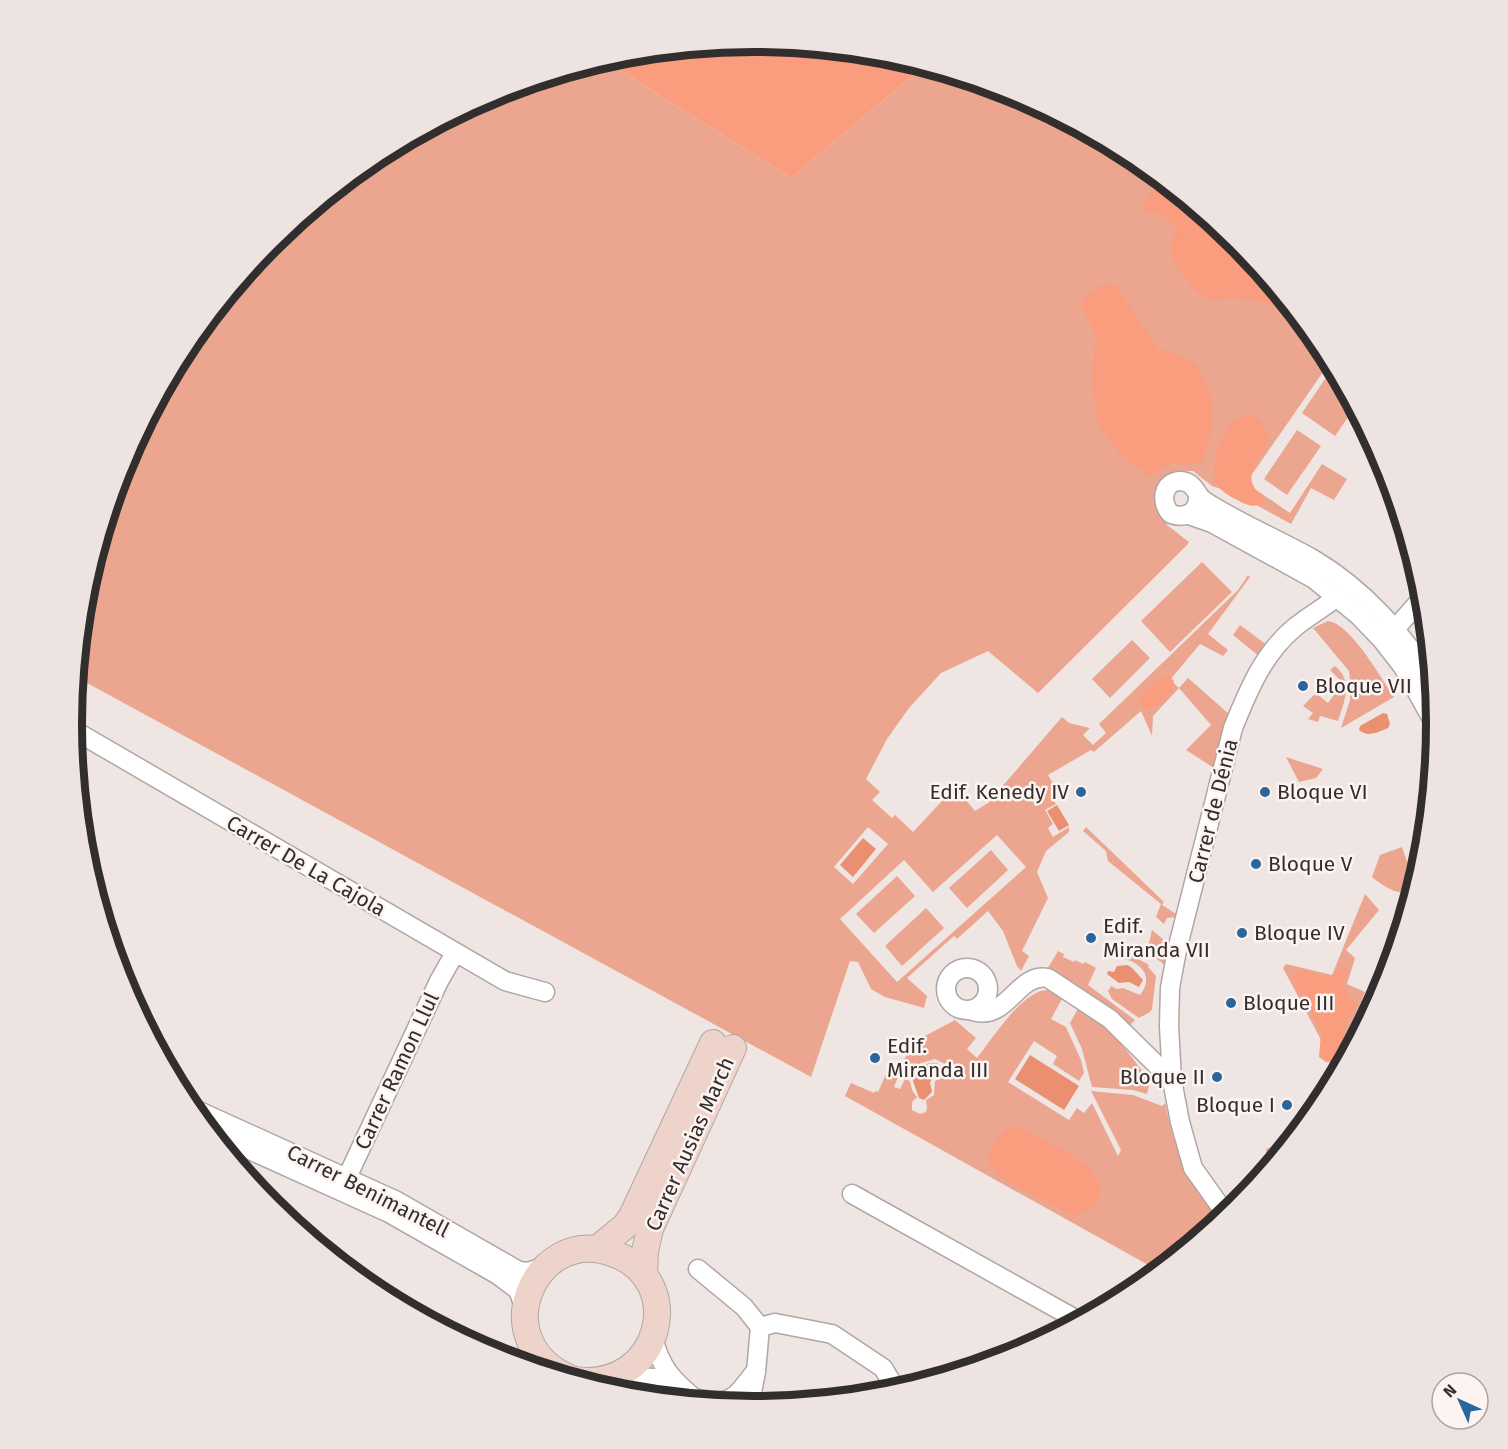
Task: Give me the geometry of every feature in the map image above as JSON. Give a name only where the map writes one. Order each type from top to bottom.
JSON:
[{"type":"main road","name":"Carrer Ausias March","points":[[597,1249],[625,1226],[632,1216],[723,1045],[650,1229],[645,1251],[644,1275]]},
{"type":"main road","points":[[544,1363],[528,1338],[525,1324],[528,1293],[536,1278],[546,1266],[570,1252],[597,1249],[611,1252],[623,1257],[644,1275],[652,1289],[657,1321],[645,1354],[632,1367],[606,1380]]},
{"type":"main road","points":[[523,1355],[528,1338]]},
{"type":"street","points":[[1198,495],[1197,507],[1183,516],[1171,514],[1164,504],[1165,492],[1172,484],[1183,481],[1193,486],[1198,495],[1215,507],[1315,561],[1344,592],[1395,629],[1424,669]]},
{"type":"street","points":[[1189,514],[1212,523],[1314,579],[1344,592],[1358,615],[1383,640],[1403,667],[1426,707]]},
{"type":"street","name":"Carrer de Dénia","points":[[1222,1206],[1193,1168],[1180,1122],[1172,1080],[1170,988],[1177,950],[1233,728],[1246,695],[1277,644],[1344,592]]},
{"type":"street","points":[[1395,629],[1415,606]]},
{"type":"street","name":"Carrer De La Cajola","points":[[82,735],[504,981],[545,993]]},
{"type":"street","name":"Carrer Ramon Llul","points":[[344,1184],[439,981],[455,953]]},
{"type":"street","points":[[972,1011],[984,1004],[989,991],[986,978],[976,969],[962,968],[951,975],[945,987],[948,1000],[958,1010],[983,1014],[993,1011],[1030,980],[1039,976],[1048,978],[1110,1019],[1172,1080]]},
{"type":"street","points":[[989,991],[1009,999]]},
{"type":"street","name":"Carrer Benimantell","points":[[208,1116],[344,1184],[389,1213],[498,1275],[518,1290],[525,1309]]},
{"type":"street","name":"Carrer Benimantell","points":[[224,1137],[344,1184],[397,1201],[519,1271],[528,1272],[546,1266]]},
{"type":"street","points":[[852,1194],[1070,1317]]},
{"type":"street","points":[[698,1269],[767,1325],[832,1334],[883,1368],[892,1382]]},
{"type":"street","points":[[752,1396],[767,1325]]},
{"type":"street","points":[[653,1337],[664,1367],[676,1384],[687,1393]]},
{"type":"street","points":[[736,1396],[756,1372]]},
{"type":"street","points":[[616,1377],[658,1378],[676,1384]]},
{"type":"shaded area","points":[[754,52],[842,58],[916,72],[791,178],[615,67],[666,58]]},
{"type":"shaded area","points":[[615,67],[791,178],[916,72],[970,88],[1011,104],[1090,143],[1163,191],[1229,249],[1287,315],[1324,370],[1246,483],[1290,513],[1322,464],[1347,479],[1334,500],[1311,488],[1291,524],[1238,495],[1212,486],[1193,471],[1183,471],[1172,475],[1158,496],[1157,509],[1167,525],[1189,542],[1038,693],[988,651],[941,673],[909,708],[887,739],[866,779],[880,792],[872,800],[892,818],[895,815],[913,832],[955,787],[975,811],[988,803],[1062,717],[1069,723],[1090,728],[1083,735],[1093,745],[1106,733],[1099,724],[1238,590],[1248,575],[1250,577],[1208,634],[1228,650],[1223,656],[1200,644],[1170,680],[1179,688],[1153,716],[1152,736],[1141,711],[1094,752],[1091,750],[1048,775],[1060,795],[1053,799],[1056,804],[1045,810],[1053,824],[1048,828],[1053,837],[1069,827],[1069,832],[1046,851],[1037,872],[1048,898],[1022,951],[1029,956],[1021,971],[1003,931],[988,911],[957,939],[954,936],[907,978],[927,996],[924,1008],[885,997],[871,989],[858,962],[850,961],[811,1077],[83,681],[95,593],[105,551],[133,467],[151,427],[195,351],[249,281],[311,219],[345,191],[418,143],[457,122],[538,88]],"holes":[[[868,827],[888,844],[853,884],[834,867]],[[997,835],[1026,867],[897,982],[840,919],[904,860],[933,892]]]},
{"type":"shaded area","points":[[1158,188],[1197,219],[1229,249],[1259,281],[1278,306],[1237,297],[1207,300],[1188,282],[1177,268],[1172,252],[1172,241],[1177,230],[1165,217],[1144,210],[1145,201]]},
{"type":"shaded area","points":[[1101,285],[1116,285],[1157,348],[1196,363],[1211,397],[1212,427],[1204,460],[1193,464],[1171,463],[1148,476],[1120,454],[1097,423],[1092,377],[1096,336],[1080,304],[1090,292]]},
{"type":"shaded area","points":[[1328,375],[1350,414],[1335,436],[1302,413]]},
{"type":"shaded area","points":[[1253,414],[1262,422],[1269,439],[1252,476],[1252,483],[1264,498],[1263,504],[1253,506],[1229,496],[1222,490],[1215,479],[1214,471],[1217,451],[1225,433],[1235,421]]},
{"type":"shaded area","points":[[1297,430],[1321,446],[1287,495],[1264,479]]},
{"type":"shaded area","points":[[1202,562],[1232,592],[1170,652],[1141,621]]},
{"type":"shaded area","points":[[1328,621],[1337,624],[1356,641],[1394,697],[1341,728],[1350,700],[1349,671],[1313,628]]},
{"type":"shaded area","points":[[1240,625],[1267,645],[1259,656],[1233,635]]},
{"type":"shaded area","points":[[1132,640],[1150,658],[1110,698],[1092,679]]},
{"type":"shaded area","points":[[1335,666],[1341,672],[1346,684],[1345,698],[1338,721],[1320,716],[1318,722],[1308,719],[1313,713],[1303,706],[1316,693],[1328,703],[1343,683],[1330,670]]},
{"type":"shaded area","points":[[1170,677],[1174,681],[1168,696],[1155,707],[1145,710],[1140,701],[1141,694],[1161,678]]},
{"type":"shaded area","points":[[1188,678],[1229,714],[1214,768],[1186,750],[1211,725],[1179,688]]},
{"type":"shaded area","points":[[1383,713],[1387,714],[1390,724],[1388,728],[1369,734],[1359,730],[1360,726]]},
{"type":"shaded area","points":[[1286,757],[1323,769],[1316,778],[1299,782]]},
{"type":"shaded area","points":[[1057,805],[1069,825],[1059,831],[1047,811]]},
{"type":"shaded area","points":[[1086,827],[1164,902],[1162,905],[1176,914],[1176,917],[1167,918],[1164,924],[1156,917],[1161,904],[1108,861],[1106,851],[1083,831]]},
{"type":"shaded area","points":[[863,838],[876,849],[853,877],[840,865]]},
{"type":"shaded area","points":[[1402,847],[1410,870],[1404,893],[1391,890],[1372,877],[1380,855]]},
{"type":"shaded area","points":[[991,850],[1008,870],[967,908],[949,888]]},
{"type":"shaded area","points":[[897,876],[915,896],[874,933],[856,914]]},
{"type":"shaded area","points":[[1365,894],[1379,910],[1346,950],[1355,958],[1347,984],[1365,992],[1344,1045],[1334,1064],[1283,968],[1286,964],[1332,975]]},
{"type":"shaded area","points":[[926,908],[944,928],[902,966],[885,946]]},
{"type":"shaded area","points":[[1152,930],[1169,944],[1165,965],[1147,952]]},
{"type":"shaded area","points":[[1111,944],[1149,965],[1148,967],[1156,976],[1152,1009],[1139,1018],[1112,999],[1108,991],[1111,986],[1140,995],[1145,986],[1146,977],[1138,965],[1110,955]]},
{"type":"shaded area","points":[[1058,951],[1064,954],[1063,957],[1074,962],[1075,960],[1083,964],[1085,962],[1096,968],[1088,985],[1135,1020],[1127,1028],[1099,1004],[1048,968]]},
{"type":"shaded area","points":[[1127,965],[1143,980],[1139,987],[1129,982],[1119,983],[1107,974],[1108,971],[1114,972],[1117,966]]},
{"type":"shaded area","points":[[1346,967],[1344,985],[1356,1004],[1345,1028],[1344,1045],[1334,1063],[1326,1062],[1319,1057],[1321,1032],[1292,979],[1296,971],[1302,970],[1331,978],[1340,968]]},
{"type":"shaded area","points":[[1047,990],[1063,997],[1051,1019],[1066,1027],[1081,1060],[1084,1073],[1079,1081],[1053,1064],[1057,1056],[1034,1041],[1008,1082],[1069,1120],[1077,1108],[1084,1113],[1092,1103],[1118,1156],[1121,1150],[1091,1091],[1133,1095],[1162,1106],[1165,1103],[1173,1137],[1184,1166],[1199,1193],[1215,1213],[1151,1266],[845,1096],[851,1083],[874,1093],[878,1092],[887,1072],[898,1077],[894,1087],[900,1089],[905,1079],[910,1081],[917,1097],[912,1102],[912,1110],[920,1114],[926,1112],[926,1100],[934,1095],[935,1081],[944,1077],[947,1069],[945,1064],[935,1059],[921,1063],[909,1073],[900,1069],[912,1043],[955,1020],[976,1038],[967,1049],[977,1058],[1008,1017],[1037,992]]},
{"type":"shaded area","points":[[1079,1007],[1110,1031],[1126,1051],[1150,1082],[1147,1094],[1133,1090],[1092,1087],[1082,1049],[1070,1023]]},
{"type":"shaded area","points":[[1030,1055],[1079,1086],[1064,1110],[1015,1079]]},
{"type":"shaded area","points":[[929,1063],[937,1063],[944,1071],[932,1078],[930,1083],[932,1092],[924,1100],[919,1098],[913,1081],[917,1071]]},
{"type":"shaded area","points":[[1014,1125],[1064,1151],[1089,1168],[1101,1186],[1095,1205],[1073,1216],[1000,1177],[988,1160],[989,1154],[996,1140]]},
{"type":"shaded area","points":[[1280,1143],[1266,1159],[1266,1149]]},
{"type":"place","name":"Bloque VII","points":[[1303,686]]},
{"type":"place","name":"Edif. Kenedy IV","points":[[1081,792]]},
{"type":"place","name":"Bloque VI","points":[[1265,792]]},
{"type":"place","name":"Bloque V","points":[[1256,864]]},
{"type":"place","name":"Bloque IV","points":[[1242,933]]},
{"type":"place","name":"Edif. Miranda VII","points":[[1091,938]]},
{"type":"place","name":"Bloque III","points":[[1231,1003]]},
{"type":"place","name":"Edif. Miranda III","points":[[875,1058]]},
{"type":"place","name":"Bloque II","points":[[1217,1077]]},
{"type":"place","name":"Bloque I","points":[[1287,1105]]}]
